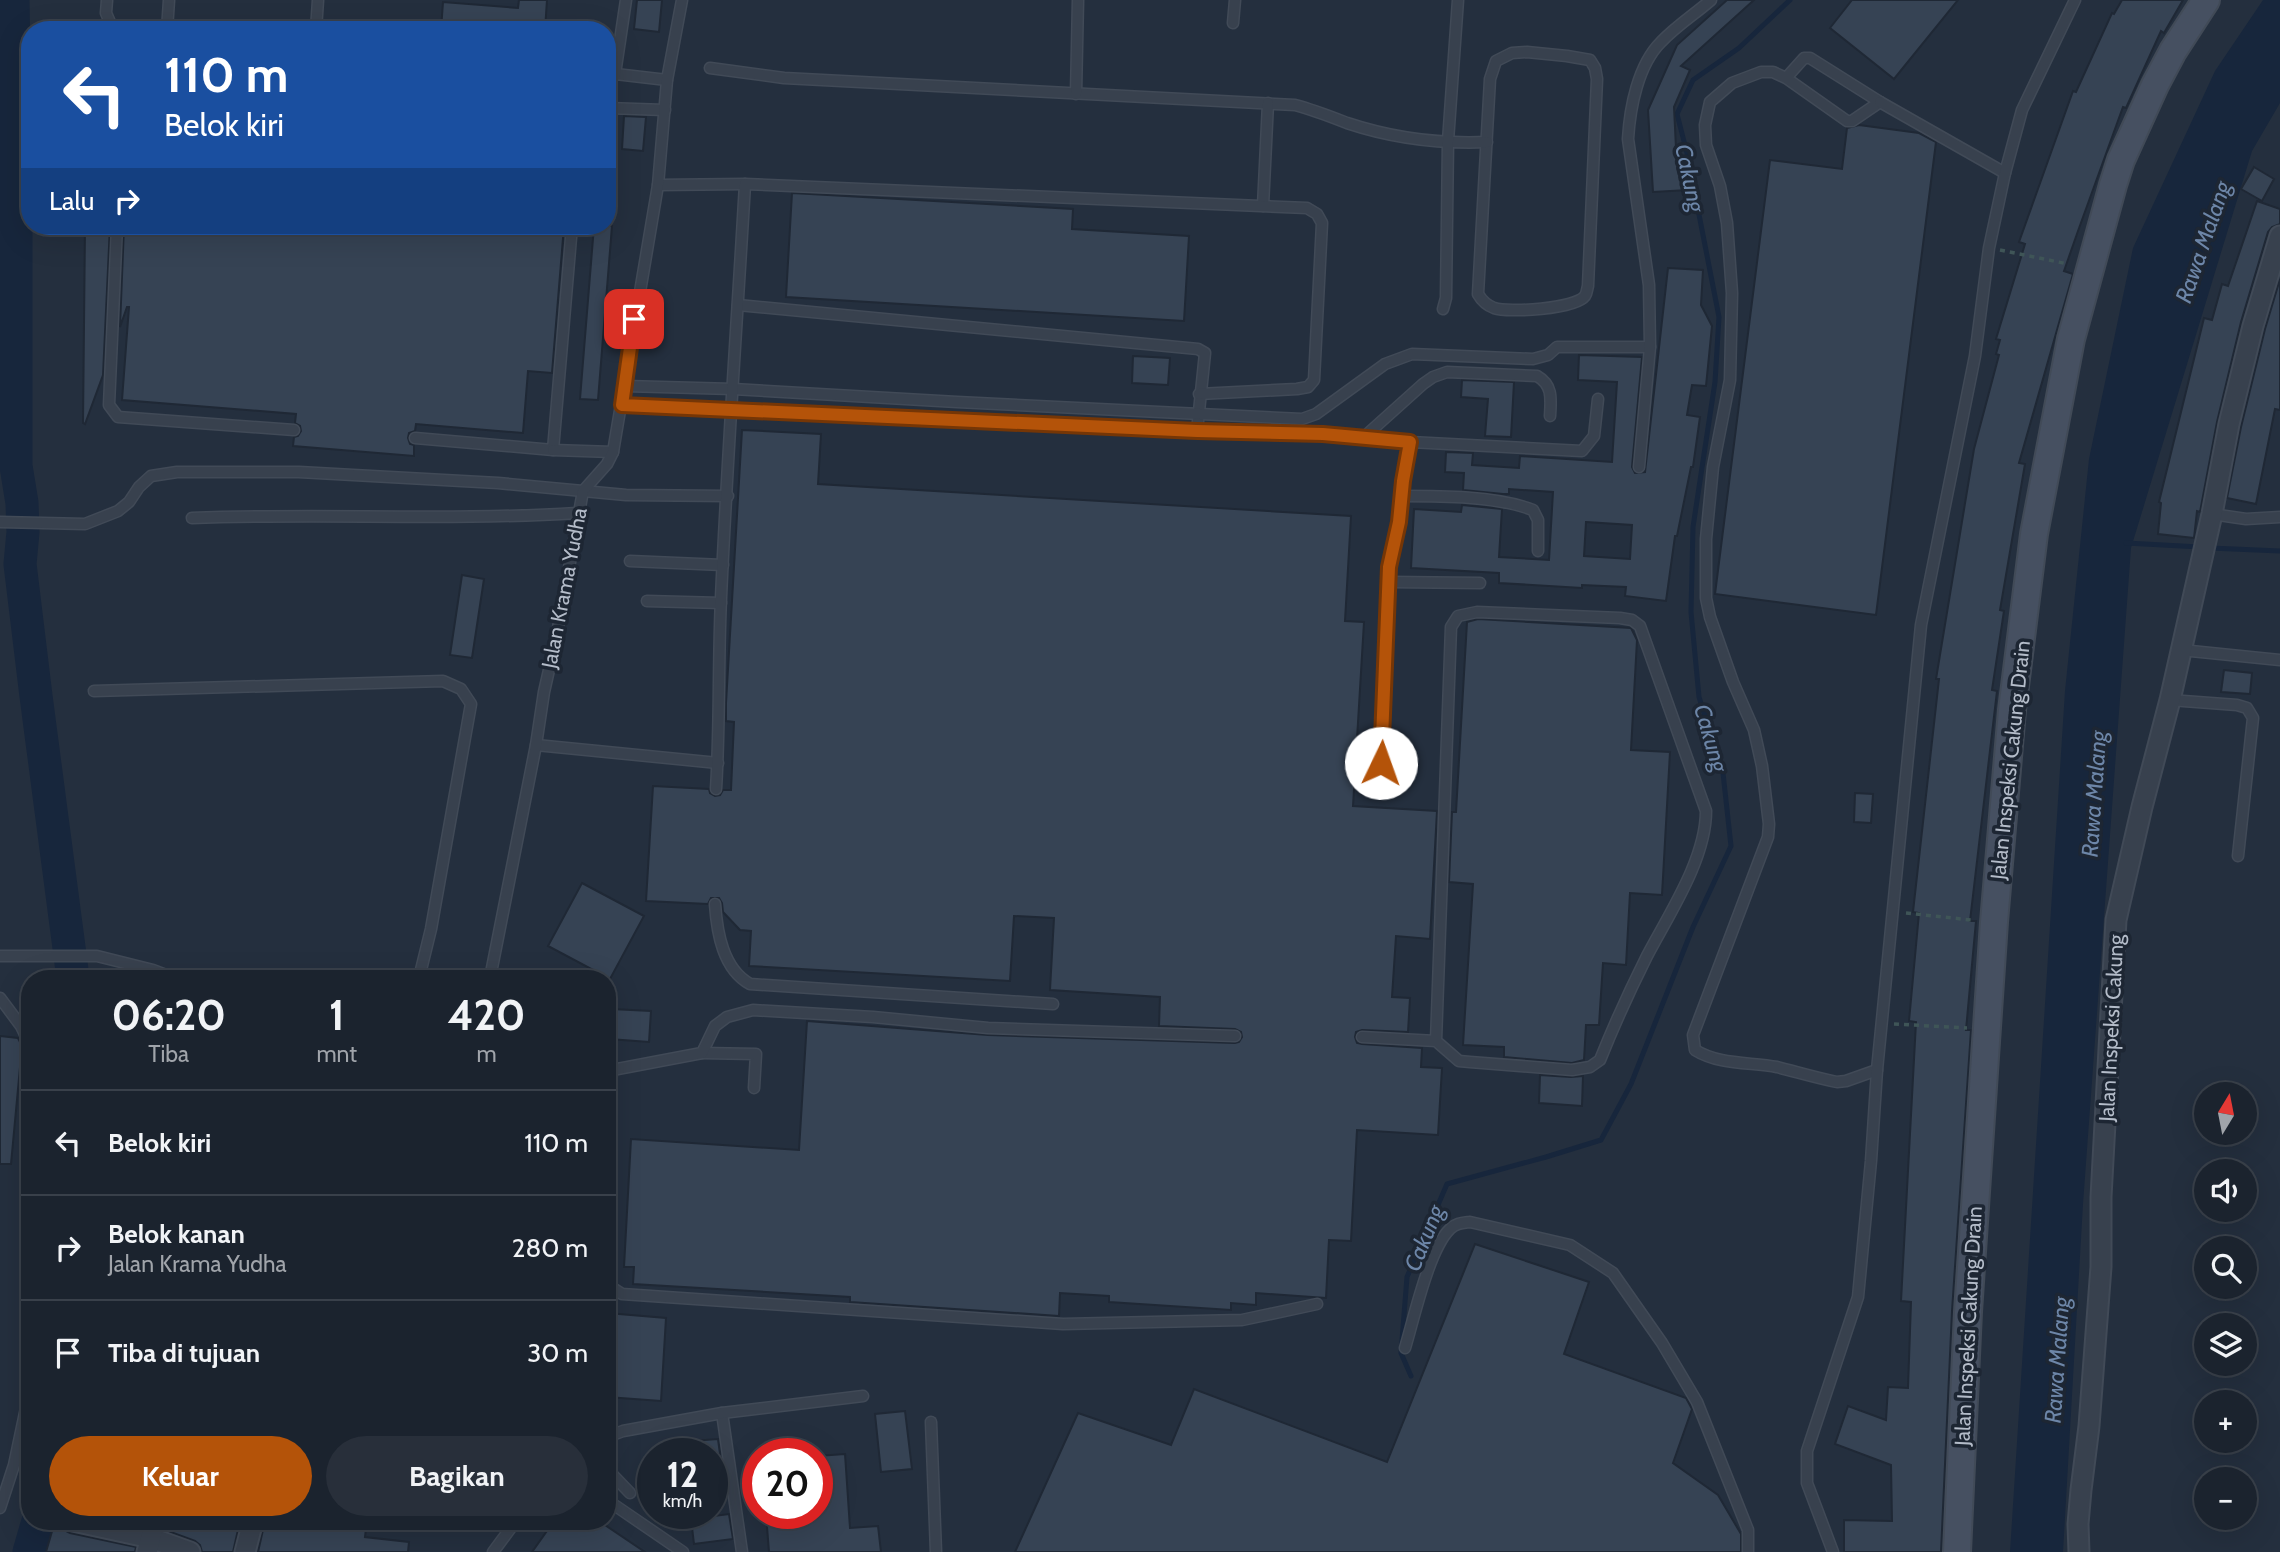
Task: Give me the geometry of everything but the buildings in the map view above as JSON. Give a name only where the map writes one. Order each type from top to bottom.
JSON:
[{"type":"street","name":"Jalan Inspeksi Cakung Drain","points":[[1956,1552],[1968,1299],[1994,922],[2012,710],[2034,534],[2063,376],[2113,186],[2137,123],[2173,51],[2206,0]]},
{"type":"street","points":[[2212,514],[2229,424],[2253,326],[2280,236]]},
{"type":"street","name":"Jalan Inspeksi Cakung","points":[[2079,1552],[2079,1512],[2089,1426],[2101,1267],[2101,1197],[2116,920],[2142,807],[2171,700],[2212,514]]},
{"type":"street","points":[[117,1530],[151,1537],[190,1552]]},
{"type":"street","points":[[245,1552],[251,1530]]},
{"type":"lane","points":[[107,0],[106,13],[109,21]]},
{"type":"lane","points":[[168,21],[169,0]]},
{"type":"lane","points":[[317,21],[318,0]]},
{"type":"lane","points":[[616,49],[626,0]]},
{"type":"lane","name":"Jalan Krama Yudha","points":[[492,970],[583,491],[607,464],[613,452],[658,185],[667,80],[682,0]]},
{"type":"lane","points":[[1076,94],[1078,0]]},
{"type":"lane","points":[[1233,23],[1235,0]]},
{"type":"lane","points":[[1443,310],[1446,298],[1448,141],[1458,0]]},
{"type":"lane","points":[[1639,467],[1650,348],[1649,273],[1628,139],[1629,122],[1643,74],[1659,43],[1712,0]]},
{"type":"lane","points":[[1833,1552],[1807,1483],[1807,1451],[1858,1297],[1881,1023],[1921,625],[1975,356],[1989,248],[2005,173],[2022,110],[2075,0]]},
{"type":"lane","points":[[1520,52],[1590,61],[1595,68],[1597,79],[1588,286],[1585,296],[1573,304],[1507,311],[1482,302],[1478,294],[1488,142],[1490,79],[1496,61],[1520,52]]},
{"type":"lane","points":[[1786,78],[1804,58],[1810,58],[1880,102],[2005,173]]},
{"type":"lane","points":[[710,68],[785,78],[1295,104],[1403,138],[1488,142]]},
{"type":"lane","points":[[1877,1070],[1837,1082],[1776,1067],[1749,1065],[1705,1056],[1695,1050],[1693,1035],[1768,837],[1769,824],[1762,766],[1754,730],[1733,682],[1706,598],[1706,539],[1713,467],[1730,380],[1732,293],[1727,223],[1720,186],[1706,145],[1704,125],[1710,102],[1732,83],[1761,72],[1773,72],[1786,78],[1847,121],[1852,121],[1880,102]]},
{"type":"lane","points":[[616,75],[667,80]]},
{"type":"lane","points":[[1264,206],[1268,103]]},
{"type":"lane","points":[[616,108],[665,110]]},
{"type":"lane","points":[[716,789],[721,603],[745,184]]},
{"type":"lane","points":[[658,185],[745,184],[1264,206],[1307,208],[1317,214],[1322,223],[1314,380],[1308,387],[1297,389],[1199,394]]},
{"type":"lane","points":[[117,235],[109,405],[118,417],[295,430]]},
{"type":"lane","points":[[554,450],[571,235]]},
{"type":"lane","points":[[738,305],[1198,349],[1205,353],[1197,431]]},
{"type":"lane","points":[[625,386],[733,389],[1302,419],[1316,414],[1385,364],[1412,355],[1533,359],[1548,355],[1557,347],[1650,348]]},
{"type":"lane","points":[[1364,436],[1423,384],[1447,372],[1537,376],[1546,381],[1551,393],[1550,416]]},
{"type":"lane","points":[[622,405],[1364,436],[1410,442],[1583,451],[1594,436],[1598,399]]},
{"type":"lane","points":[[415,438],[554,450],[613,452]]},
{"type":"lane","points":[[1381,763],[1389,567],[1399,522],[1410,442]]},
{"type":"lane","points":[[0,522],[85,524],[118,511],[150,476],[177,472],[299,472],[498,483],[626,495],[727,496]]},
{"type":"lane","points":[[1402,496],[1443,496],[1521,505],[1533,510],[1538,520],[1538,551]]},
{"type":"lane","points":[[192,518],[578,513]]},
{"type":"lane","points":[[2212,514],[2255,519],[2280,517]]},
{"type":"lane","points":[[630,561],[723,565]]},
{"type":"lane","points":[[1390,582],[1480,583]]},
{"type":"lane","points":[[647,601],[721,603]]},
{"type":"lane","points":[[1362,1037],[1436,1041],[1459,1061],[1550,1070],[1590,1067],[1600,1060],[1644,962],[1684,886],[1704,833],[1706,811],[1640,626],[1632,620],[1477,612],[1458,616],[1451,627],[1436,1041]]},
{"type":"lane","points":[[2181,650],[2280,660]]},
{"type":"lane","points":[[94,691],[443,681],[461,689],[471,704],[431,929],[421,970]]},
{"type":"lane","points":[[2171,700],[2237,705],[2247,709],[2253,718],[2238,856]]},
{"type":"lane","points":[[536,745],[718,762]]},
{"type":"lane","points":[[715,904],[719,933],[729,965],[739,978],[750,984],[1053,1004]]},
{"type":"lane","points":[[0,956],[97,956],[153,970]]},
{"type":"lane","points":[[0,998],[21,1026]]},
{"type":"lane","points":[[702,1053],[715,1026],[727,1017],[753,1010],[873,1017],[988,1028],[1235,1036]]},
{"type":"lane","points":[[616,1070],[702,1053],[756,1054],[754,1088]]},
{"type":"lane","points":[[1405,1348],[1436,1247],[1448,1230],[1458,1223],[1470,1222],[1570,1245],[1613,1273],[1662,1343],[1697,1402],[1748,1530],[1748,1552]]},
{"type":"lane","points":[[616,1290],[622,1294],[1063,1324],[1242,1320],[1317,1304]]},
{"type":"lane","points":[[616,1434],[722,1413],[863,1396]]},
{"type":"lane","points":[[722,1413],[742,1552]]},
{"type":"lane","points":[[931,1422],[936,1552]]},
{"type":"lane","points":[[0,1508],[21,1432]]},
{"type":"lane","points":[[616,1478],[630,1493]]},
{"type":"lane","points":[[616,1506],[683,1552]]},
{"type":"lane","points":[[493,1552],[509,1530]]},
{"type":"path","points":[[1989,248],[2091,268]]},
{"type":"path","points":[[1893,912],[1994,922]]},
{"type":"path","points":[[1881,1023],[1987,1030]]},
{"type":"water","name":"Rawa Malang","points":[[2263,0],[2280,0],[2280,103],[2252,151],[2131,548],[2083,1204],[2063,1552],[2010,1552],[2065,691],[2089,459],[2133,248],[2215,71]]},
{"type":"waterway","points":[[13,0],[16,466],[23,532],[20,564],[72,970]]},
{"type":"waterway","name":"Cakung","points":[[1411,1376],[1401,1353],[1407,1277],[1447,1184],[1601,1140],[1631,1084],[1693,927],[1731,846],[1723,773],[1699,697],[1691,612],[1693,527],[1715,382],[1719,317],[1677,114],[1693,80],[1739,48],[1790,0]]},
{"type":"waterway","points":[[2126,543],[2200,547]]},
{"type":"waterway","points":[[2210,548],[2280,551]]},
{"type":"waterway","points":[[29,1552],[35,1530]]},
{"type":"route","points":[[634,319],[622,405],[1197,431],[1323,434],[1410,442],[1399,522],[1389,567],[1381,763]]}]
